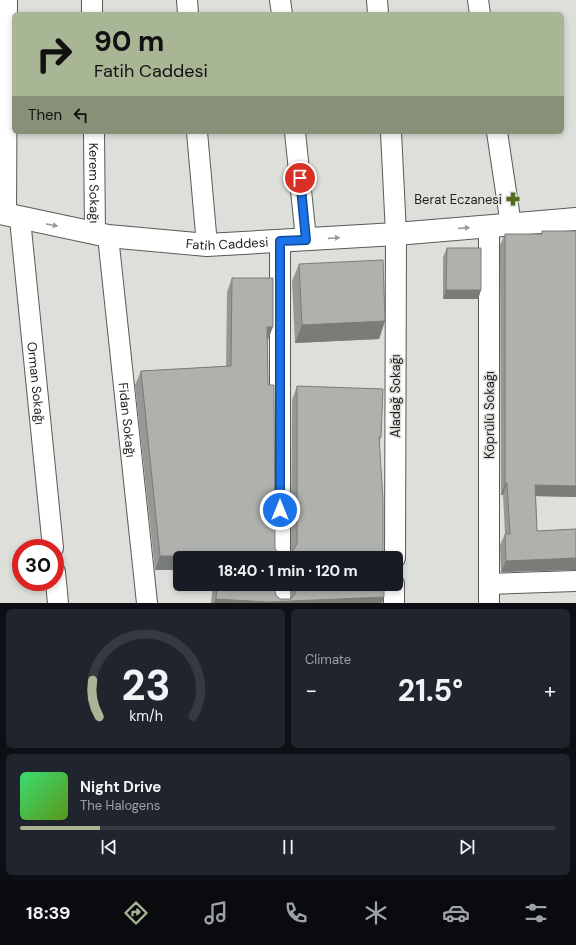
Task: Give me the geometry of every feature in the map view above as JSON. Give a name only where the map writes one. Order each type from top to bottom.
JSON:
[{"type":"main road","name":"Fatih Caddesi","points":[[9,216],[101,235],[206,245],[396,234],[511,225],[576,218]]},
{"type":"street","name":"Orman Sokağı","points":[[7,0],[9,216],[52,539]]},
{"type":"street","points":[[92,0],[92,12]]},
{"type":"street","points":[[186,0],[188,12]]},
{"type":"street","points":[[280,0],[282,12]]},
{"type":"street","points":[[376,0],[378,12]]},
{"type":"street","points":[[478,0],[480,12]]},
{"type":"street","name":"Kerem Sokağı","points":[[94,134],[101,235]]},
{"type":"street","points":[[197,134],[206,245]]},
{"type":"street","points":[[295,134],[306,240]]},
{"type":"street","name":"Aladağ Sokağı","points":[[391,134],[396,234],[394,551]]},
{"type":"street","points":[[497,134],[511,225]]},
{"type":"street","name":"Köprülü Sokağı","points":[[489,226],[489,594]]},
{"type":"street","name":"Fidan Sokağı","points":[[101,235],[147,603]]},
{"type":"street","points":[[280,241],[280,551]]},
{"type":"street","points":[[489,594],[576,581]]},
{"type":"street","points":[[57,591],[58,603]]},
{"type":"street","points":[[280,591],[280,603]]},
{"type":"street","points":[[394,591],[394,603]]},
{"type":"building","points":[[542,231],[576,231],[576,486],[535,485],[537,531],[576,529],[576,558],[506,561],[505,534],[510,534],[507,483],[505,484],[505,234],[542,234]]},
{"type":"building","points":[[447,248],[481,248],[481,290],[446,290]]},
{"type":"building","points":[[383,260],[385,321],[302,325],[299,264]]},
{"type":"building","points":[[232,278],[273,278],[273,327],[267,327],[268,385],[274,385],[275,549],[277,551],[173,551],[173,556],[160,556],[141,371],[231,366]]},
{"type":"building","points":[[297,386],[383,389],[381,437],[379,437],[383,500],[383,551],[292,551],[297,544]]},
{"type":"building","points":[[217,591],[275,591],[280,599],[291,599],[295,594],[295,591],[384,591],[384,597],[268,602],[216,599]]},
{"type":"place","name":"Berat Eczanesi","points":[[513,199]]},
{"type":"route","points":[[280,510],[280,241],[306,240],[300,178]]}]
